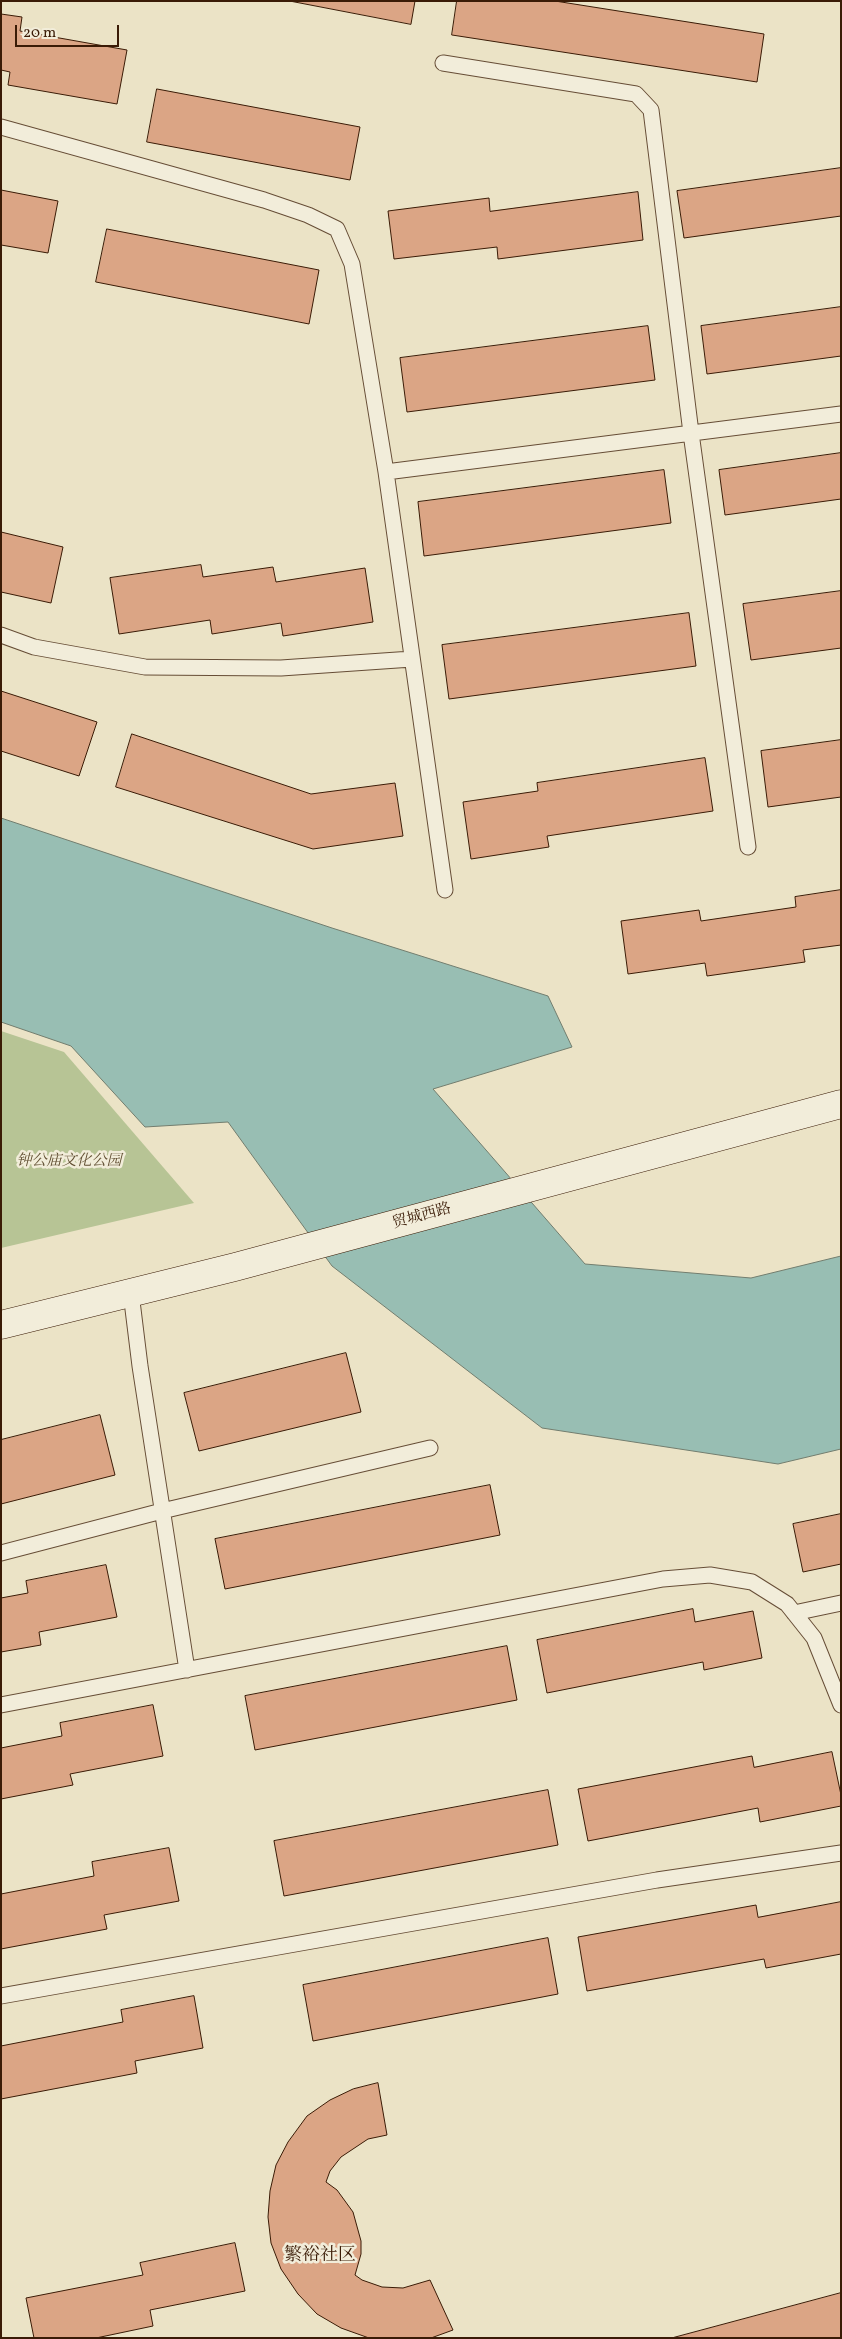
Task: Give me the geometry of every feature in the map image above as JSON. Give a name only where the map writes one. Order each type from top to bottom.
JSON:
[{"type":"main road","name":"贸城西路","points":[[1,1325],[235,1267],[841,1104]]},
{"type":"lane","points":[[443,64],[636,94],[651,110],[690,433],[748,847]]},
{"type":"lane","points":[[1,127],[264,200],[308,215],[337,229],[352,264],[386,472],[445,890]]},
{"type":"lane","points":[[386,472],[841,414]]},
{"type":"lane","points":[[1,635],[34,647],[145,667],[281,668],[412,659]]},
{"type":"lane","points":[[131,1293],[140,1366],[187,1670]]},
{"type":"lane","points":[[1,1554],[162,1511],[430,1448]]},
{"type":"lane","points":[[1,1705],[663,1579],[710,1575],[752,1582],[787,1604],[814,1638],[841,1705]]},
{"type":"lane","points":[[794,1613],[841,1603]]},
{"type":"lane","points":[[1,1996],[657,1880],[841,1853]]},
{"type":"green space","name":"钟公庙文化公园","points":[[1,1031],[64,1052],[194,1203],[1,1248]]},
{"type":"water","points":[[1,818],[332,928],[548,996],[572,1047],[433,1089],[585,1264],[751,1278],[841,1256],[841,1449],[778,1464],[542,1428],[332,1266],[228,1122],[145,1127],[71,1046],[1,1022]]},
{"type":"building","points":[[290,1],[415,1],[411,24]]},
{"type":"building","points":[[457,1],[555,1],[764,34],[757,82],[452,35]]},
{"type":"building","points":[[1,14],[22,17],[20,31],[127,50],[117,104],[8,85],[10,72],[1,70]]},
{"type":"building","points":[[157,89],[360,127],[350,180],[147,142]]},
{"type":"building","points":[[841,168],[841,216],[684,238],[677,191]]},
{"type":"building","points":[[1,190],[58,201],[48,253],[1,245]]},
{"type":"building","points":[[638,192],[643,240],[498,259],[497,247],[394,259],[388,211],[489,198],[490,211]]},
{"type":"building","points":[[107,229],[319,270],[309,324],[96,282]]},
{"type":"building","points":[[841,307],[841,356],[707,374],[701,326]]},
{"type":"building","points":[[648,326],[655,380],[407,412],[400,358]]},
{"type":"building","points":[[841,453],[841,499],[725,515],[719,470]]},
{"type":"building","points":[[664,470],[671,523],[424,556],[418,502]]},
{"type":"building","points":[[1,532],[63,547],[51,603],[1,592]]},
{"type":"building","points":[[201,565],[203,577],[273,567],[276,582],[365,568],[373,622],[283,636],[281,623],[212,634],[210,620],[119,634],[110,578]]},
{"type":"building","points":[[841,591],[841,648],[751,660],[743,604]]},
{"type":"building","points":[[689,613],[696,666],[449,699],[442,645]]},
{"type":"building","points":[[1,691],[97,722],[79,776],[1,751]]},
{"type":"building","points":[[132,734],[311,794],[395,783],[403,836],[313,849],[116,787]]},
{"type":"building","points":[[841,740],[841,797],[768,807],[761,751]]},
{"type":"building","points":[[705,758],[713,811],[547,836],[549,847],[471,859],[463,802],[538,791],[537,783]]},
{"type":"building","points":[[841,890],[841,945],[803,950],[805,962],[707,976],[705,963],[628,974],[621,921],[699,910],[701,921],[796,907],[795,897]]},
{"type":"building","points":[[346,1353],[361,1412],[199,1451],[184,1393]]},
{"type":"building","points":[[100,1415],[115,1475],[1,1504],[1,1440]]},
{"type":"building","points":[[490,1485],[500,1535],[225,1589],[215,1539]]},
{"type":"building","points":[[841,1514],[841,1564],[803,1572],[793,1524]]},
{"type":"building","points":[[106,1565],[117,1617],[39,1632],[41,1645],[1,1652],[1,1598],[28,1593],[26,1581]]},
{"type":"building","points":[[693,1609],[695,1622],[753,1611],[762,1658],[704,1670],[703,1662],[547,1693],[537,1640]]},
{"type":"building","points":[[507,1646],[517,1700],[255,1750],[245,1696]]},
{"type":"building","points":[[153,1705],[163,1756],[70,1774],[73,1785],[1,1799],[1,1748],[62,1736],[60,1723]]},
{"type":"building","points":[[832,1752],[841,1795],[841,1806],[760,1822],[758,1808],[588,1841],[578,1789],[752,1756],[754,1767]]},
{"type":"building","points":[[548,1790],[558,1845],[284,1896],[274,1841]]},
{"type":"building","points":[[169,1848],[179,1901],[104,1915],[107,1929],[1,1949],[1,1894],[94,1876],[92,1862]]},
{"type":"building","points":[[841,1902],[841,1954],[766,1968],[764,1959],[587,1991],[578,1937],[756,1905],[758,1917]]},
{"type":"building","points":[[548,1938],[558,1994],[313,2041],[303,1985]]},
{"type":"building","points":[[194,1996],[203,2048],[135,2061],[137,2073],[1,2099],[1,2046],[123,2022],[121,2010]]},
{"type":"building","points":[[378,2083],[387,2135],[368,2139],[341,2157],[330,2171],[326,2182],[337,2190],[353,2212],[361,2241],[361,2254],[355,2275],[362,2280],[382,2287],[403,2288],[430,2280],[453,2330],[431,2338],[369,2338],[341,2328],[317,2314],[298,2294],[281,2269],[271,2243],[268,2217],[270,2191],[276,2165],[288,2142],[307,2116],[330,2100],[353,2089]]},
{"type":"building","points":[[235,2243],[245,2291],[150,2310],[153,2326],[96,2338],[34,2338],[26,2298],[143,2275],[140,2263]]},
{"type":"building","points":[[841,2293],[841,2338],[672,2338]]},
{"type":"district","name":"繁裕社区","points":[[320,2257]]}]
